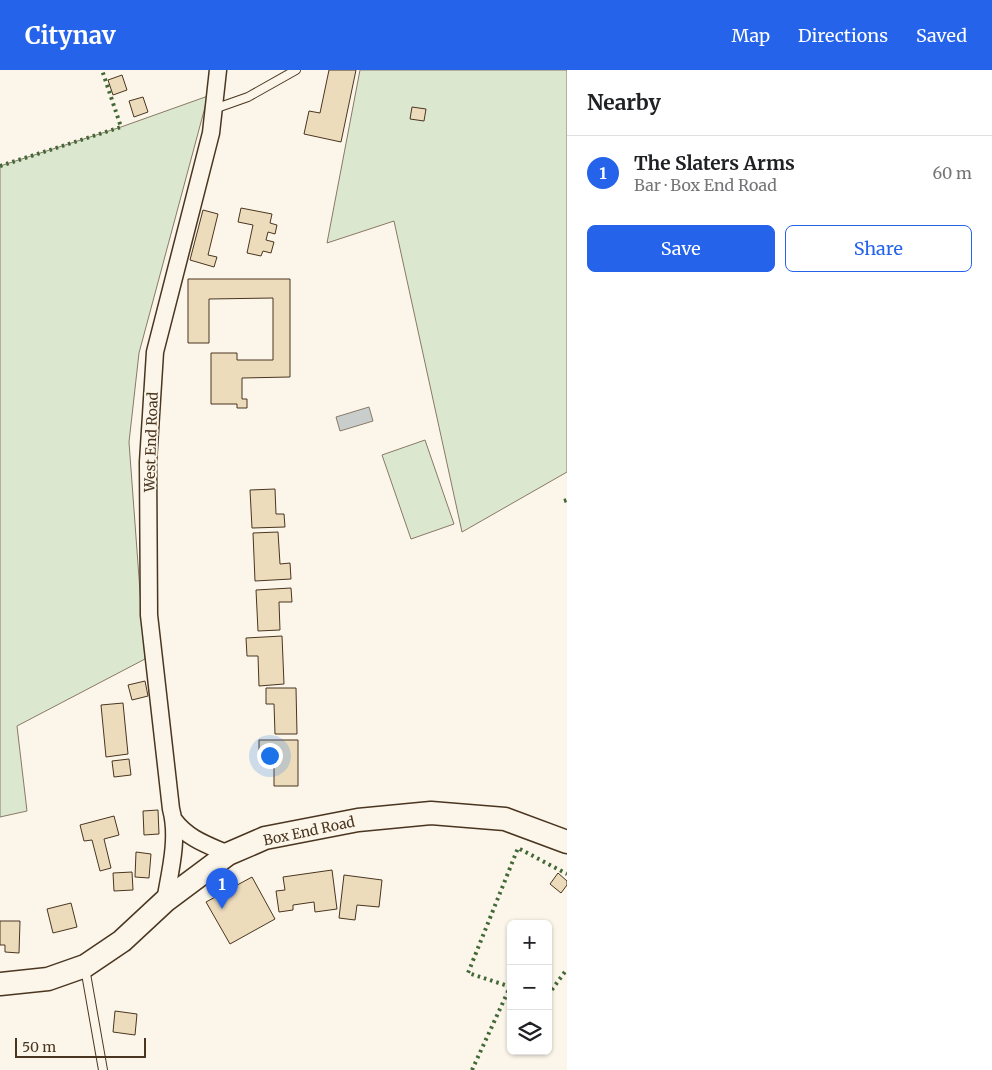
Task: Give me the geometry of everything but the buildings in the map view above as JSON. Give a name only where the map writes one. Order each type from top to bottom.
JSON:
[{"type":"street","name":"West End Road","points":[[165,900],[174,820],[171,809],[149,615],[148,462],[155,352],[211,133],[218,70]]},
{"type":"street","name":"Box End Road","points":[[0,984],[48,978],[85,966],[122,941],[165,900],[228,854],[265,838],[358,820],[431,813],[505,818],[567,842]]},
{"type":"street","points":[[174,820],[182,831],[197,841],[228,854]]},
{"type":"lane","points":[[214,109],[248,97],[296,70]]},
{"type":"lane","points":[[85,966],[102,1070]]},
{"type":"green space","points":[[360,70],[567,70],[567,472],[462,532],[394,221],[327,243]]},
{"type":"green space","points":[[208,96],[139,353],[129,442],[145,659],[17,726],[27,811],[0,817],[0,166],[121,127]]},
{"type":"green space","points":[[425,440],[454,524],[411,539],[382,455]]},
{"type":"shaded area","points":[[369,407],[373,421],[340,431],[336,417]]},
{"type":"hedge","points":[[0,166],[121,127],[102,70]]},
{"type":"hedge","points":[[507,986],[468,973],[518,848],[567,874]]},
{"type":"hedge","points":[[552,990],[567,969]]},
{"type":"hedge","points":[[472,1070],[507,994]]},
{"type":"place","name":"The Slaters Arms","points":[[222,909]]}]
